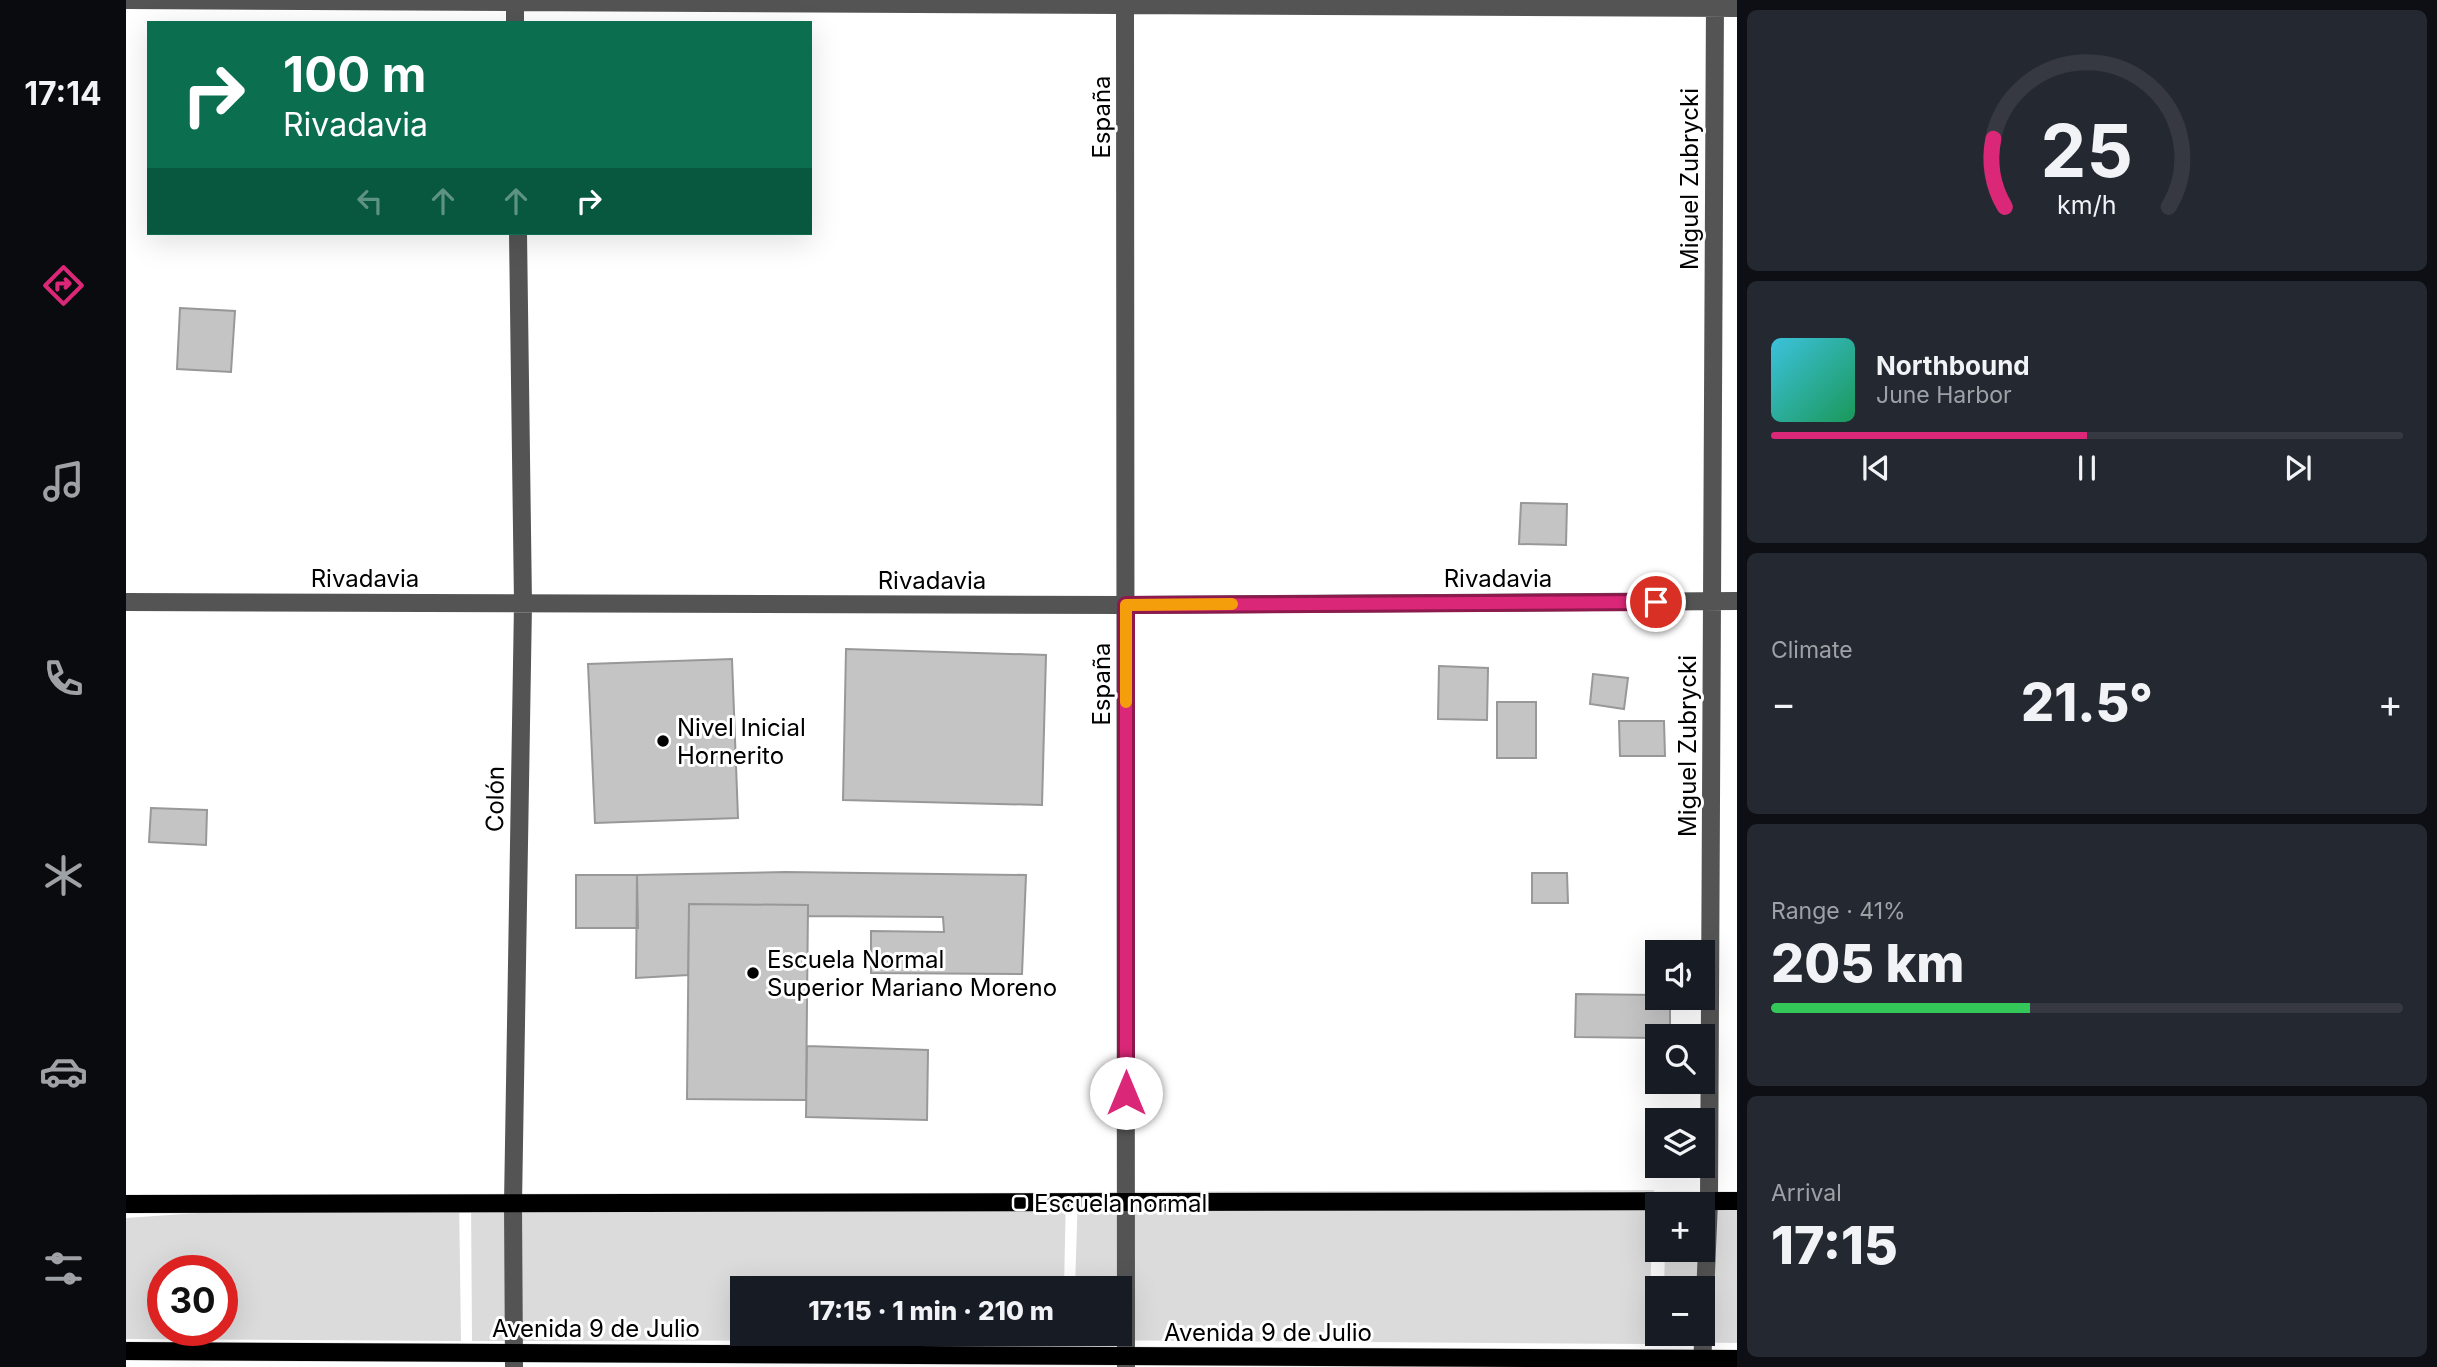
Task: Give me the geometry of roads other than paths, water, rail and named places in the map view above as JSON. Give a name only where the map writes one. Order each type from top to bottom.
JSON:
[{"type":"main road","points":[[126,1204],[1645,1201]]},
{"type":"main road","points":[[1715,1201],[1737,1201]]},
{"type":"main road","name":"Avenida 9 de Julio","points":[[126,1350],[514,1359],[1702,1363],[1737,1359]]},
{"type":"street","points":[[126,0],[1715,4],[1737,8]]},
{"type":"street","points":[[515,1],[515,21]]},
{"type":"street","name":"España","points":[[1125,2],[1126,1361]]},
{"type":"street","name":"Miguel Zubrycki","points":[[1709,1192],[1715,4]]},
{"type":"street","name":"Colón","points":[[514,1359],[513,1203],[523,604],[518,235]]},
{"type":"street","name":"Rivadavia","points":[[126,602],[1126,605],[1737,601]]},
{"type":"street","name":"Miguel Zubrycki","points":[[1702,1363],[1706,1262]]},
{"type":"place","name":"Nivel Inicial Hornerito","points":[[663,741]]},
{"type":"place","name":"Escuela Normal Superior Mariano Moreno","points":[[753,973]]},
{"type":"place","name":"Escuela normal","points":[[1020,1203]]}]
